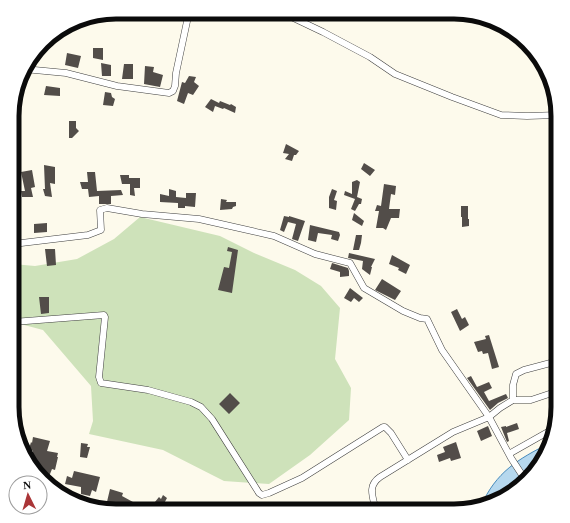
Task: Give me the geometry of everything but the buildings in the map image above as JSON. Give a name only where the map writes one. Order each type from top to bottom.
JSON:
[{"type":"street","points":[[31,70],[66,73],[117,86],[169,93],[173,91],[176,86],[176,73],[188,19]]},
{"type":"street","points":[[295,19],[364,54],[395,74],[452,97],[501,115],[551,115]]},
{"type":"street","points":[[19,243],[88,235],[101,230],[100,210],[107,208],[142,214],[199,219],[267,234],[315,254],[350,263],[364,288],[403,310],[420,318],[427,319],[442,350],[489,416],[510,456],[522,476]]},
{"type":"street","points":[[19,322],[104,315],[106,317],[99,377],[102,383],[148,390],[191,402],[202,407],[212,419],[259,493],[262,495],[302,478],[383,427],[391,433],[408,460]]},
{"type":"street","points":[[512,400],[513,385],[516,374],[524,370],[551,363]]},
{"type":"street","points":[[375,504],[372,486],[374,481],[453,432],[489,416],[512,400],[531,400],[551,393]]},
{"type":"street","points":[[510,456],[548,432]]},
{"type":"green space","points":[[140,217],[220,236],[254,253],[295,270],[321,286],[340,308],[335,359],[351,388],[349,420],[310,455],[269,484],[224,481],[163,450],[89,434],[93,421],[91,386],[43,330],[19,324],[19,265],[35,266],[77,259],[114,239]]},
{"type":"water","points":[[542,447],[535,461],[518,480],[508,488],[484,499],[501,475],[528,455]]}]
